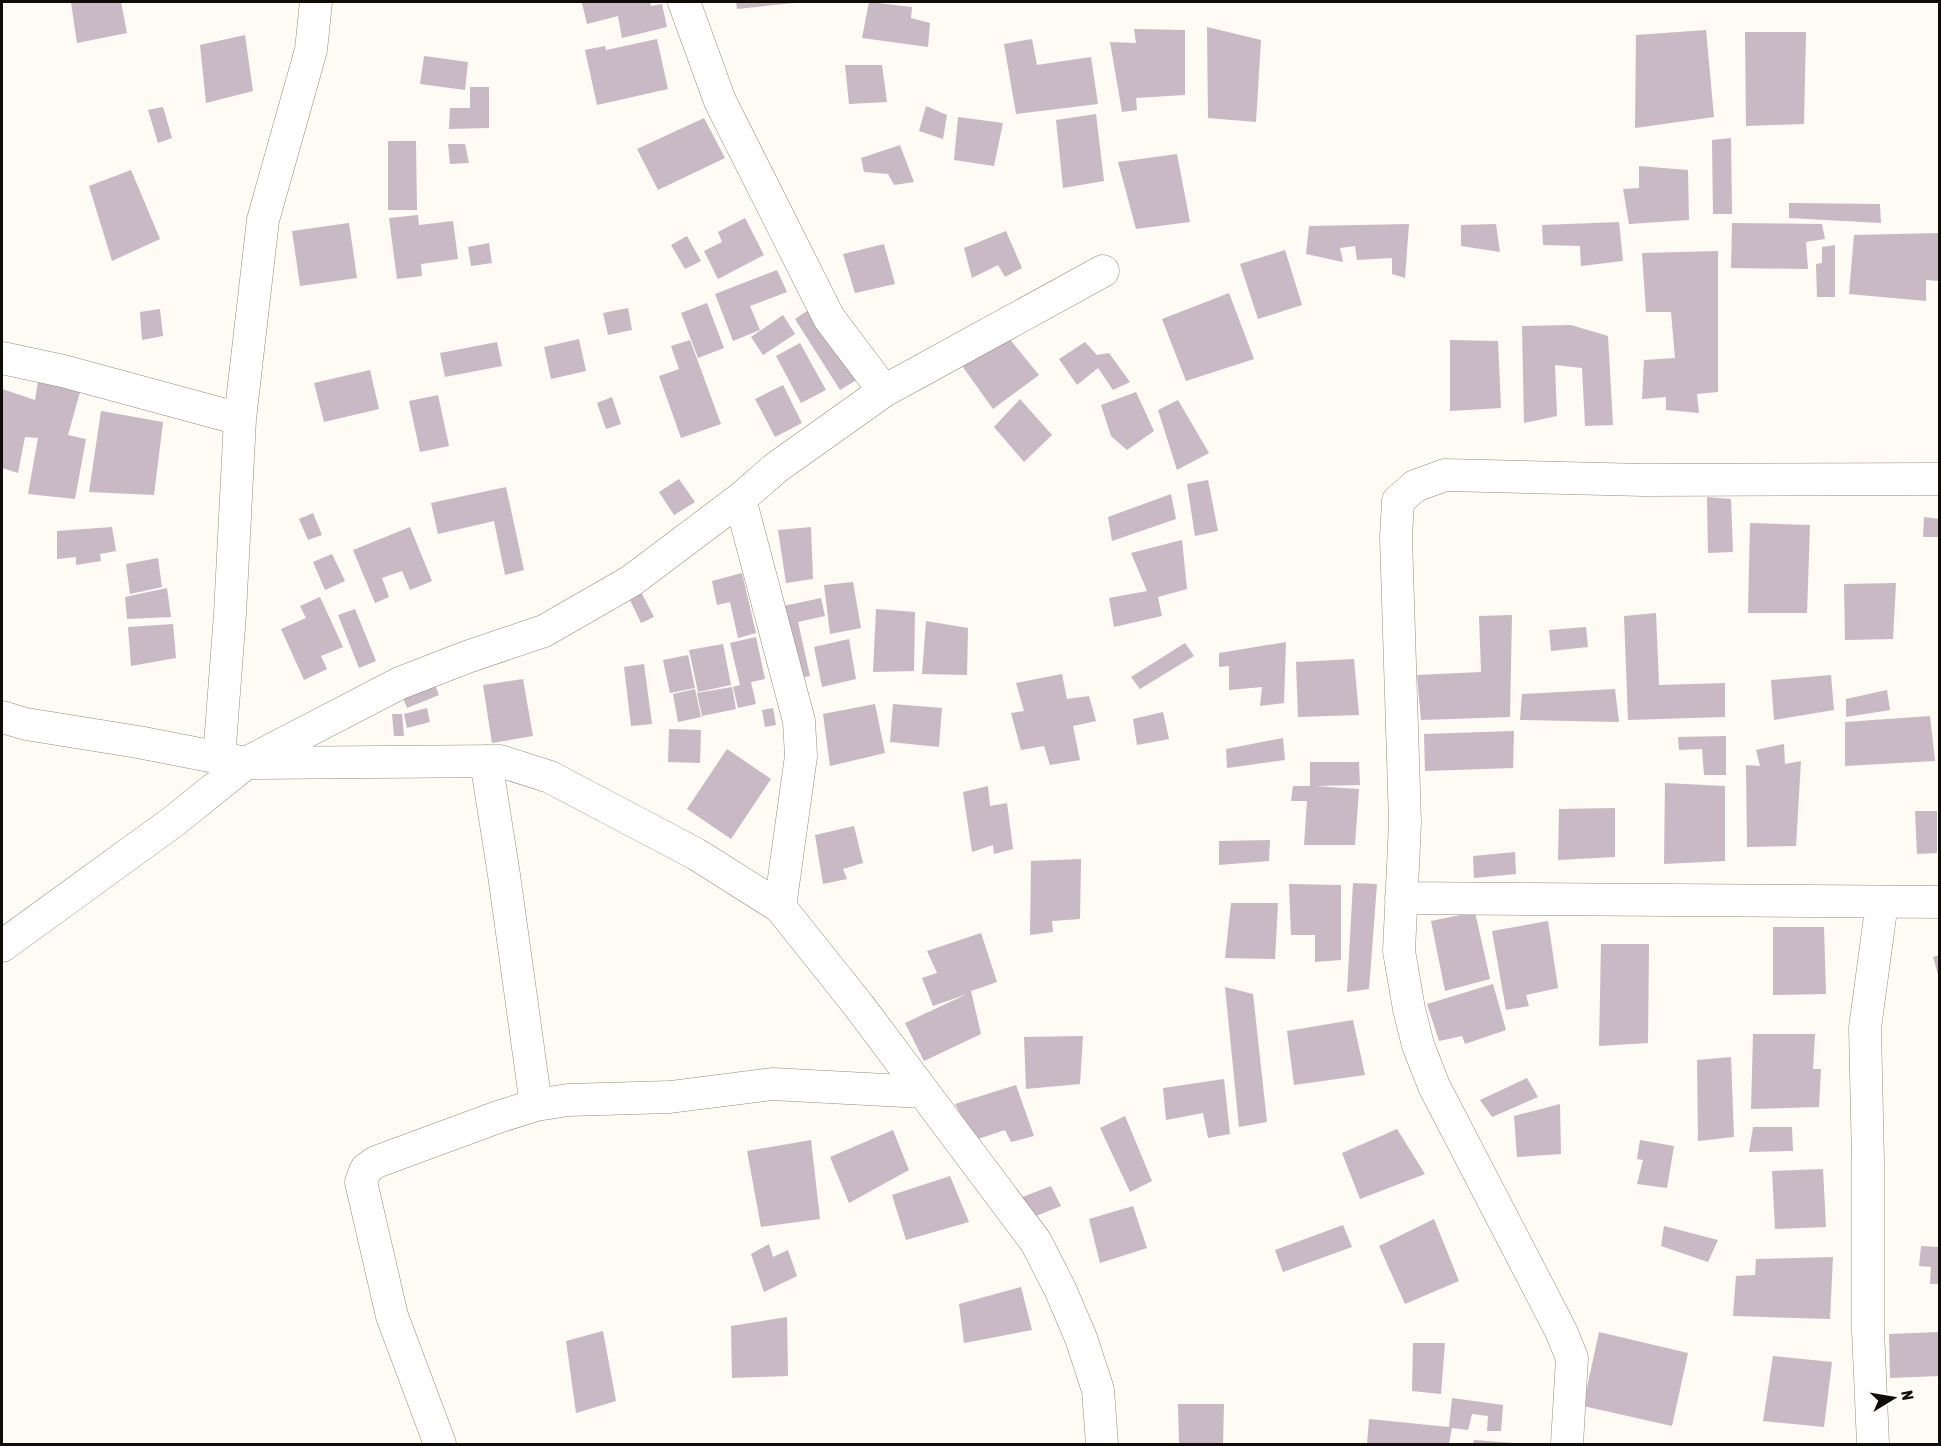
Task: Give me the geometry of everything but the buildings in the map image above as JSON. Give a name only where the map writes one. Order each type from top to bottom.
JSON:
[{"type":"street","points":[[232,761],[230,614],[240,419],[263,220],[311,50],[316,2]]},
{"type":"street","points":[[684,2],[720,101],[829,318],[884,391]]},
{"type":"street","points":[[2,946],[174,821],[232,761],[400,683],[544,631],[631,581],[740,499],[777,467],[884,391],[1103,271]]},
{"type":"street","points":[[2,358],[63,370],[240,419]]},
{"type":"street","points":[[1567,1444],[1572,1359],[1561,1331],[1434,1086],[1418,1045],[1409,1009],[1399,951],[1405,823],[1396,537],[1398,501],[1415,486],[1445,475],[1644,480],[1940,479]]},
{"type":"street","points":[[740,499],[799,721],[800,766],[780,907]]},
{"type":"street","points":[[2,717],[26,724],[138,742],[232,761],[500,761],[550,777],[696,854],[780,907],[859,1006],[1001,1194],[1041,1251],[1081,1338],[1098,1390],[1102,1444]]},
{"type":"street","points":[[486,761],[536,1105]]},
{"type":"street","points":[[1401,898],[1940,902]]},
{"type":"street","points":[[1873,1444],[1868,1330],[1865,1028],[1882,902]]},
{"type":"street","points":[[440,1444],[392,1316],[361,1182],[366,1169],[376,1162],[498,1117],[536,1105],[568,1100],[670,1096],[772,1084],[923,1092]]}]
